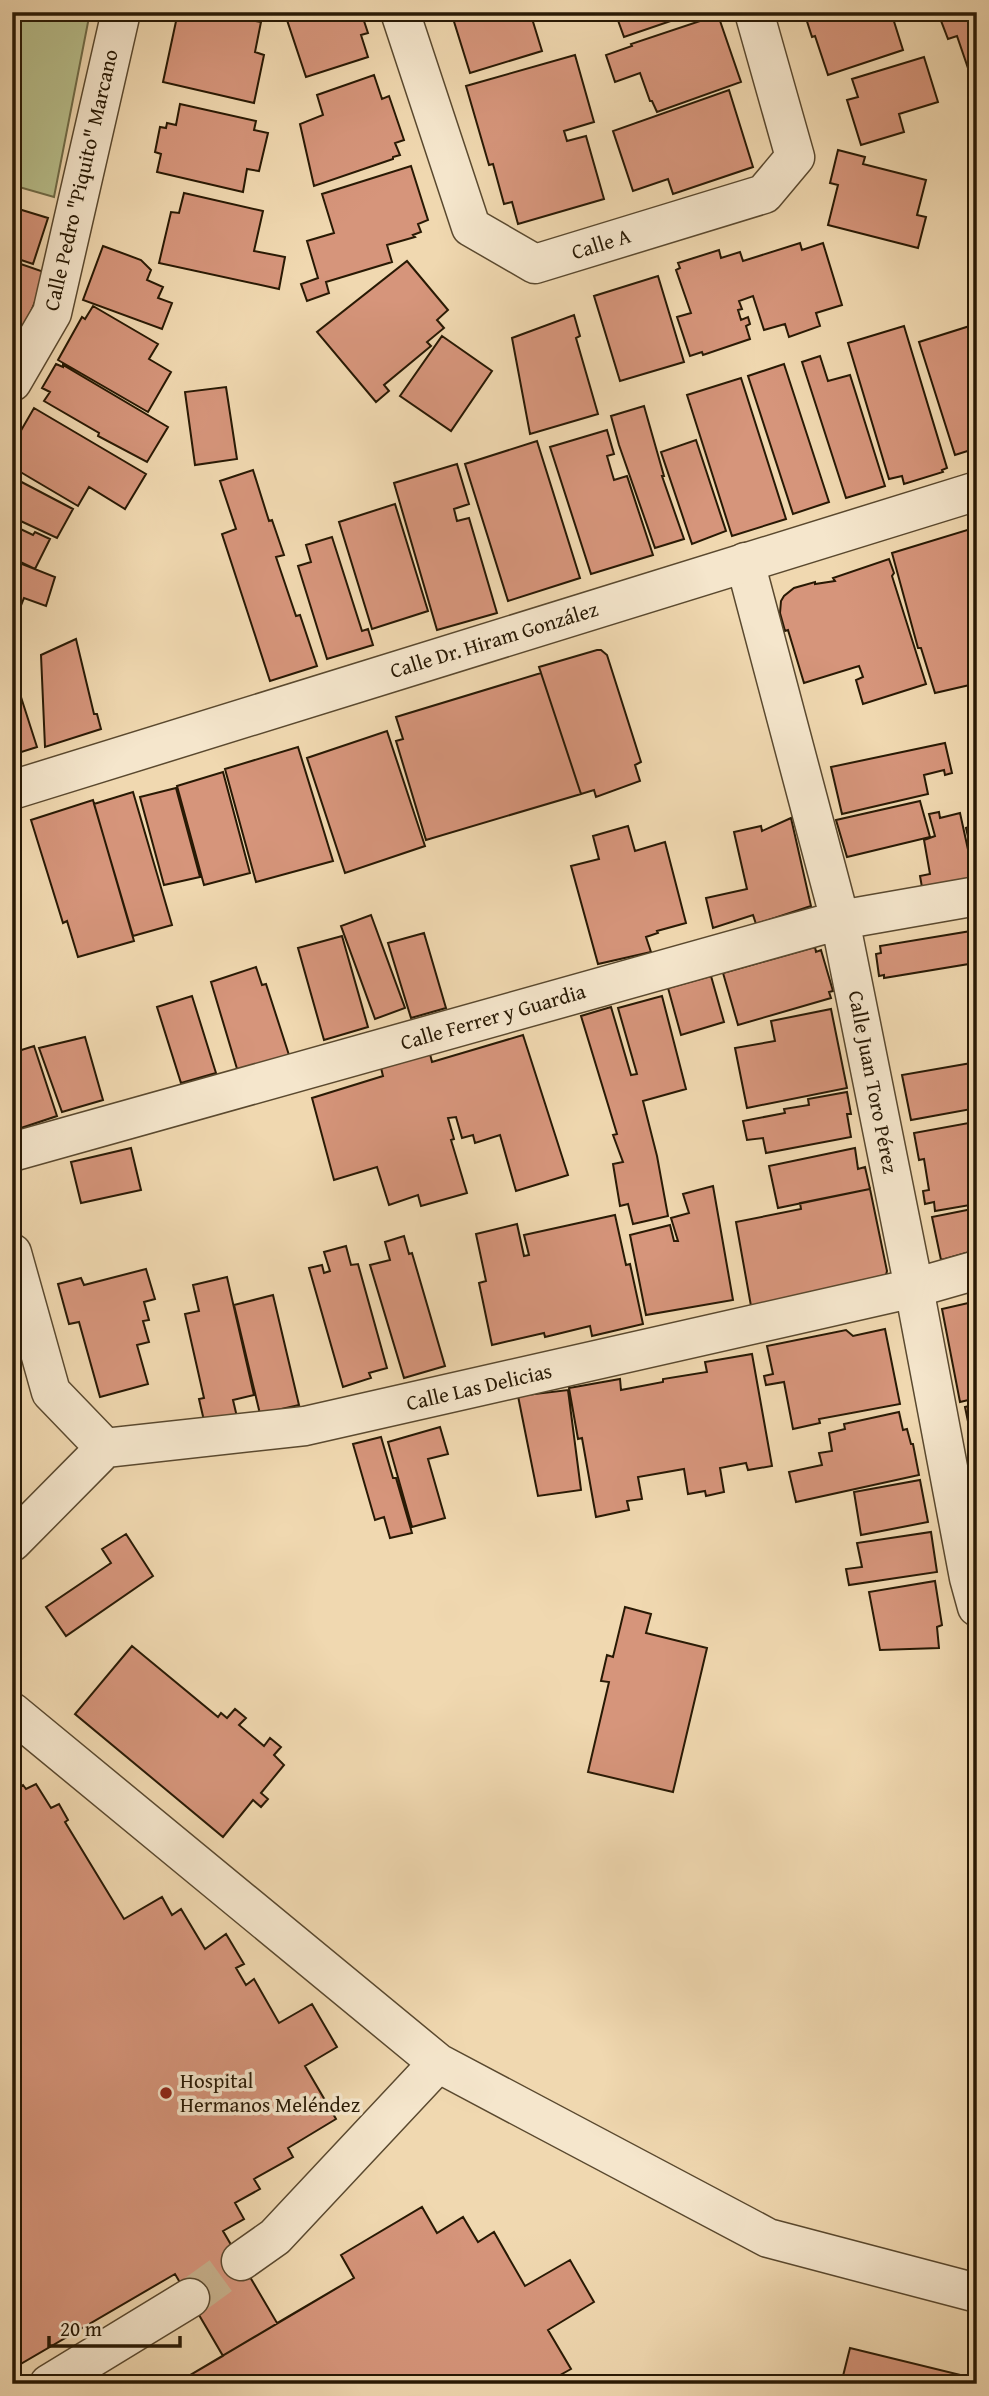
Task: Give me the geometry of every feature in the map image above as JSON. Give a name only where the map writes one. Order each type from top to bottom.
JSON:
[{"type":"street","name":"Calle Pedro \"Piquito\" Marcano","points":[[12,382],[51,313],[121,12]]},
{"type":"street","name":"Calle A","points":[[400,12],[471,227],[535,264],[764,194],[795,157],[754,12]]},
{"type":"street","name":"Calle Dr. Hiram González","points":[[12,790],[977,491]]},
{"type":"street","name":"Calle Juan Toro Pérez","points":[[745,562],[840,920],[974,1587]]},
{"type":"street","name":"Calle Ferrer y Guardia","points":[[12,1152],[840,920],[977,896]]},
{"type":"street","points":[[12,1253],[51,1392],[105,1448],[12,1542]]},
{"type":"street","name":"Calle Las Delicias","points":[[105,1448],[305,1426],[914,1288],[977,1270]]},
{"type":"street","points":[[12,1712],[438,2063],[768,2238],[977,2293]]},
{"type":"street","points":[[241,2262],[275,2237],[438,2063]]},
{"type":"street","points":[[49,2384],[190,2298]]},
{"type":"green space","points":[[12,12],[90,12],[54,197],[12,185]]},
{"type":"building","points":[[178,12],[208,12],[261,22],[255,52],[264,55],[254,103],[163,82]]},
{"type":"building","points":[[300,12],[361,12],[368,33],[361,35],[368,57],[306,77],[286,17]]},
{"type":"building","points":[[451,12],[530,12],[542,51],[470,73]]},
{"type":"building","points":[[615,12],[697,12],[624,37]]},
{"type":"building","points":[[804,12],[891,12],[903,50],[828,75]]},
{"type":"building","points":[[956,12],[977,12],[977,79],[973,70],[969,71],[957,36],[948,39],[940,18]]},
{"type":"building","points":[[718,15],[741,82],[657,112],[640,73],[615,82],[606,55]]},
{"type":"building","points":[[575,55],[594,122],[564,131],[567,141],[586,136],[604,199],[518,224],[512,202],[504,204],[493,164],[489,165],[466,86]]},
{"type":"building","points":[[924,57],[938,102],[899,114],[904,132],[861,145],[847,100],[858,97],[852,79]]},
{"type":"building","points":[[374,75],[382,99],[389,96],[404,140],[395,143],[400,155],[314,186],[300,124],[323,115],[317,95]]},
{"type":"building","points":[[729,90],[753,167],[673,194],[668,179],[633,191],[613,131]]},
{"type":"building","points":[[180,104],[256,121],[254,130],[268,133],[259,171],[247,169],[243,192],[157,172],[161,154],[155,152],[160,127],[166,128],[167,123],[176,125]]},
{"type":"building","points":[[838,150],[865,157],[863,164],[926,180],[917,215],[926,217],[918,248],[828,225],[838,185],[830,183]]},
{"type":"building","points":[[411,166],[428,220],[418,224],[421,232],[413,235],[415,237],[387,245],[392,262],[326,282],[329,293],[307,301],[301,284],[318,278],[307,241],[334,233],[322,194]]},
{"type":"building","points":[[184,193],[263,211],[254,251],[285,257],[279,289],[159,263],[171,212],[179,213]]},
{"type":"building","points":[[12,207],[48,218],[33,264],[12,257]]},
{"type":"building","points":[[800,243],[802,250],[823,243],[842,305],[816,313],[820,326],[789,337],[785,324],[764,330],[753,296],[739,301],[742,309],[738,310],[741,320],[748,317],[750,324],[746,326],[750,339],[703,355],[702,352],[690,356],[677,317],[691,313],[676,270],[680,268],[678,263],[719,250],[721,258],[740,252],[743,261]]},
{"type":"building","points":[[103,246],[141,260],[151,270],[147,280],[163,287],[158,298],[172,303],[162,329],[83,300]]},
{"type":"building","points":[[12,261],[47,273],[20,338],[12,335]]},
{"type":"building","points":[[407,261],[448,310],[437,320],[444,328],[427,342],[431,346],[384,385],[389,391],[376,402],[317,332]]},
{"type":"building","points":[[658,276],[684,362],[620,381],[594,296]]},
{"type":"building","points":[[93,306],[158,344],[149,359],[171,372],[148,412],[58,360],[82,317],[85,319]]},
{"type":"building","points":[[977,313],[977,448],[955,455],[919,342],[976,324],[973,314]]},
{"type":"building","points":[[574,315],[580,336],[576,338],[598,414],[530,434],[512,338]]},
{"type":"building","points":[[904,326],[947,468],[942,470],[943,472],[904,484],[902,476],[889,479],[848,343]]},
{"type":"building","points":[[442,336],[492,371],[451,431],[400,396]]},
{"type":"building","points":[[820,356],[828,381],[850,375],[885,486],[846,498],[802,362]]},
{"type":"building","points":[[56,364],[63,365],[168,427],[147,462],[98,436],[99,433],[44,401],[50,392],[42,388]]},
{"type":"building","points":[[784,364],[829,502],[793,514],[748,376]]},
{"type":"building","points":[[741,378],[786,519],[732,536],[687,395]]},
{"type":"building","points":[[226,387],[237,459],[195,465],[185,392]]},
{"type":"building","points":[[644,406],[662,476],[684,539],[655,548],[611,416]]},
{"type":"building","points":[[34,408],[146,474],[125,509],[89,487],[78,506],[12,467],[12,446]]},
{"type":"building","points":[[607,430],[614,454],[607,456],[614,480],[627,476],[653,555],[591,574],[550,447]]},
{"type":"building","points":[[696,440],[726,531],[692,544],[661,452]]},
{"type":"building","points":[[537,441],[580,578],[508,601],[465,464]]},
{"type":"building","points":[[457,464],[469,504],[454,509],[457,521],[469,518],[497,613],[437,630],[394,483]]},
{"type":"building","points":[[253,470],[269,521],[272,520],[284,555],[276,557],[317,666],[270,681],[222,534],[236,529],[220,481]]},
{"type":"building","points":[[12,477],[73,509],[57,538],[12,517]]},
{"type":"building","points":[[395,504],[428,611],[372,629],[339,522]]},
{"type":"building","points":[[12,525],[33,535],[35,532],[50,539],[35,569],[12,558]]},
{"type":"building","points":[[977,527],[977,695],[974,684],[935,693],[921,648],[918,648],[892,553]]},
{"type":"building","points":[[332,537],[362,631],[368,629],[373,645],[327,659],[298,566],[311,562],[306,545]]},
{"type":"building","points":[[889,559],[926,684],[863,704],[856,680],[863,677],[859,666],[804,683],[780,613],[784,596],[794,588],[815,582],[835,581],[833,578]]},
{"type":"building","points":[[12,560],[55,577],[46,606],[24,598],[18,613],[12,611]]},
{"type":"building","points":[[76,639],[94,714],[97,714],[101,729],[45,747],[41,655]]},
{"type":"building","points":[[597,650],[607,655],[641,762],[635,765],[640,781],[596,797],[594,790],[581,794],[539,667]]},
{"type":"building","points":[[12,669],[37,747],[12,755]]},
{"type":"building","points":[[541,673],[581,794],[426,840],[396,741],[403,739],[396,717]]},
{"type":"building","points":[[387,731],[425,846],[345,873],[307,758]]},
{"type":"building","points":[[945,743],[952,773],[945,775],[944,770],[924,775],[928,794],[842,814],[831,767]]},
{"type":"building","points":[[298,747],[333,861],[256,882],[225,769]]},
{"type":"building","points":[[223,772],[250,873],[204,885],[177,786]]},
{"type":"building","points":[[176,788],[200,877],[164,885],[140,797]]},
{"type":"building","points":[[133,792],[172,925],[133,936],[94,804]]},
{"type":"building","points":[[93,800],[134,941],[78,957],[67,921],[63,923],[31,820]]},
{"type":"building","points":[[920,801],[930,837],[847,857],[836,820]]},
{"type":"building","points":[[939,812],[940,818],[960,813],[976,886],[923,893],[920,876],[930,874],[924,840],[935,836],[929,814]]},
{"type":"building","points":[[791,818],[811,906],[756,924],[753,915],[713,928],[706,898],[747,889],[734,832],[761,826],[762,831]]},
{"type":"building","points":[[977,824],[977,876],[966,828]]},
{"type":"building","points":[[628,826],[635,851],[665,842],[686,923],[646,937],[651,952],[598,964],[571,866],[599,859],[593,836]]},
{"type":"building","points":[[371,915],[405,1008],[375,1019],[341,926]]},
{"type":"building","points":[[977,930],[977,965],[884,978],[884,975],[879,976],[876,954],[881,953],[880,946]]},
{"type":"building","points":[[424,933],[446,1008],[411,1018],[388,943]]},
{"type":"building","points":[[342,936],[368,1027],[324,1040],[298,948]]},
{"type":"building","points":[[815,947],[816,952],[821,950],[833,991],[829,992],[831,998],[738,1025],[723,973]]},
{"type":"building","points":[[256,967],[262,985],[266,984],[289,1055],[238,1072],[211,982]]},
{"type":"building","points":[[711,976],[724,1022],[681,1035],[668,988]]},
{"type":"building","points":[[192,996],[216,1073],[181,1083],[157,1007]]},
{"type":"building","points":[[662,996],[686,1089],[643,1101],[668,1216],[633,1224],[628,1204],[620,1206],[613,1164],[623,1162],[613,1135],[617,1134],[581,1016],[611,1007],[631,1075],[637,1074],[618,1008]]},
{"type":"building","points":[[831,1009],[847,1088],[747,1108],[735,1048],[775,1041],[771,1021]]},
{"type":"building","points":[[523,1035],[568,1175],[516,1191],[500,1135],[475,1143],[473,1135],[462,1138],[456,1117],[448,1118],[454,1139],[451,1140],[467,1193],[421,1206],[418,1195],[389,1205],[377,1167],[334,1180],[312,1098],[383,1076],[381,1068],[430,1054],[432,1062]]},
{"type":"building","points":[[85,1037],[103,1100],[62,1112],[39,1048]]},
{"type":"building","points":[[34,1046],[57,1116],[12,1131],[12,1053]]},
{"type":"building","points":[[977,1062],[977,1108],[911,1120],[902,1075]]},
{"type":"building","points":[[847,1092],[851,1137],[766,1153],[763,1138],[747,1140],[743,1121],[785,1113],[784,1109],[809,1105],[808,1099]]},
{"type":"building","points":[[977,1114],[976,1204],[935,1211],[934,1202],[925,1204],[923,1191],[929,1190],[924,1159],[919,1160],[914,1133],[969,1123],[968,1115]]},
{"type":"building","points":[[131,1148],[141,1190],[81,1203],[71,1162]]},
{"type":"building","points":[[855,1148],[858,1169],[865,1167],[870,1189],[778,1208],[769,1166]]},
{"type":"building","points":[[713,1186],[733,1300],[646,1315],[630,1235],[670,1225],[674,1241],[678,1241],[671,1218],[689,1213],[683,1194]]},
{"type":"building","points":[[870,1189],[886,1275],[751,1306],[736,1222],[801,1209],[800,1203]]},
{"type":"building","points":[[977,1208],[977,1250],[941,1260],[932,1217]]},
{"type":"building","points":[[615,1215],[626,1265],[630,1264],[643,1324],[592,1336],[590,1326],[545,1337],[544,1333],[492,1345],[479,1283],[486,1281],[476,1234],[517,1224],[524,1256],[529,1255],[524,1235]]},
{"type":"building","points":[[404,1236],[409,1254],[412,1253],[445,1366],[404,1378],[370,1265],[390,1260],[385,1242]]},
{"type":"building","points":[[346,1246],[351,1265],[358,1264],[387,1368],[369,1373],[371,1378],[343,1387],[309,1268],[322,1265],[324,1273],[330,1271],[324,1252]]},
{"type":"building","points":[[146,1269],[155,1299],[144,1302],[149,1320],[143,1321],[149,1342],[137,1345],[148,1384],[100,1397],[79,1322],[69,1324],[58,1284],[81,1278],[84,1285]]},
{"type":"building","points":[[227,1277],[254,1395],[233,1400],[237,1417],[205,1425],[199,1399],[204,1398],[185,1314],[199,1311],[193,1285]]},
{"type":"building","points":[[273,1295],[299,1405],[260,1414],[234,1305]]},
{"type":"building","points":[[977,1301],[977,1398],[960,1402],[942,1309]]},
{"type":"building","points":[[885,1329],[900,1404],[819,1419],[820,1423],[793,1429],[784,1382],[766,1385],[764,1376],[773,1374],[767,1346],[846,1330],[853,1336]]},
{"type":"building","points":[[752,1354],[772,1466],[748,1470],[746,1463],[720,1468],[724,1492],[706,1496],[705,1491],[688,1494],[684,1469],[638,1477],[642,1499],[627,1501],[629,1510],[596,1517],[582,1438],[578,1439],[569,1388],[620,1379],[621,1390],[663,1382],[663,1379],[707,1372],[705,1362]]},
{"type":"building","points":[[568,1390],[581,1490],[538,1496],[518,1396]]},
{"type":"building","points":[[977,1404],[977,1450],[974,1451],[965,1407]]},
{"type":"building","points":[[899,1412],[903,1430],[907,1429],[913,1444],[919,1475],[796,1502],[789,1472],[822,1465],[819,1453],[832,1451],[829,1433],[845,1429],[844,1424]]},
{"type":"building","points":[[440,1427],[448,1454],[428,1459],[445,1518],[412,1527],[388,1442]]},
{"type":"building","points":[[381,1437],[412,1533],[390,1538],[384,1517],[375,1520],[353,1444]]},
{"type":"building","points":[[920,1480],[928,1522],[861,1535],[854,1492]]},
{"type":"building","points":[[931,1532],[937,1572],[849,1585],[846,1569],[862,1567],[857,1543]]},
{"type":"building","points":[[126,1534],[153,1576],[66,1636],[46,1607],[111,1563],[102,1549]]},
{"type":"building","points":[[935,1581],[942,1625],[937,1627],[939,1648],[880,1650],[869,1592]]},
{"type":"building","points":[[625,1607],[651,1614],[646,1633],[707,1648],[673,1792],[588,1772],[609,1682],[601,1681],[607,1655],[613,1657]]},
{"type":"building","points":[[132,1646],[218,1717],[221,1713],[227,1718],[235,1709],[246,1718],[239,1725],[264,1746],[270,1738],[281,1747],[274,1755],[284,1765],[261,1793],[268,1799],[261,1807],[253,1800],[223,1837],[75,1714]]},
{"type":"building","name":"Hospital Hermanos Meléndez","points":[[36,1784],[51,1808],[59,1804],[68,1820],[65,1822],[124,1919],[162,1897],[172,1915],[181,1909],[205,1949],[226,1934],[244,1964],[236,1968],[246,1985],[254,1979],[279,2023],[312,2004],[337,2047],[305,2066],[336,2119],[288,2148],[293,2157],[254,2179],[260,2189],[235,2203],[244,2219],[223,2231],[277,2323],[354,2278],[341,2255],[422,2207],[437,2233],[463,2217],[478,2242],[494,2232],[525,2286],[570,2260],[594,2302],[548,2330],[571,2369],[555,2378],[558,2384],[175,2384],[223,2356],[175,2274],[12,2369],[12,1792],[23,1785],[26,1789]]},
{"type":"building","points":[[422,2207],[437,2233],[463,2217],[478,2242],[494,2232],[525,2286],[570,2260],[594,2302],[548,2330],[571,2369],[555,2378],[558,2384],[175,2384],[354,2278],[341,2255]]},
{"type":"building","points":[[850,2348],[977,2379],[977,2384],[841,2384]]},
{"type":"building","points":[[681,2378],[704,2384],[648,2384]]},
{"type":"tunnel","points":[[190,2298],[241,2261]]},
{"type":"place","name":"Hospital Hermanos Meléndez","points":[[166,2093]]}]
